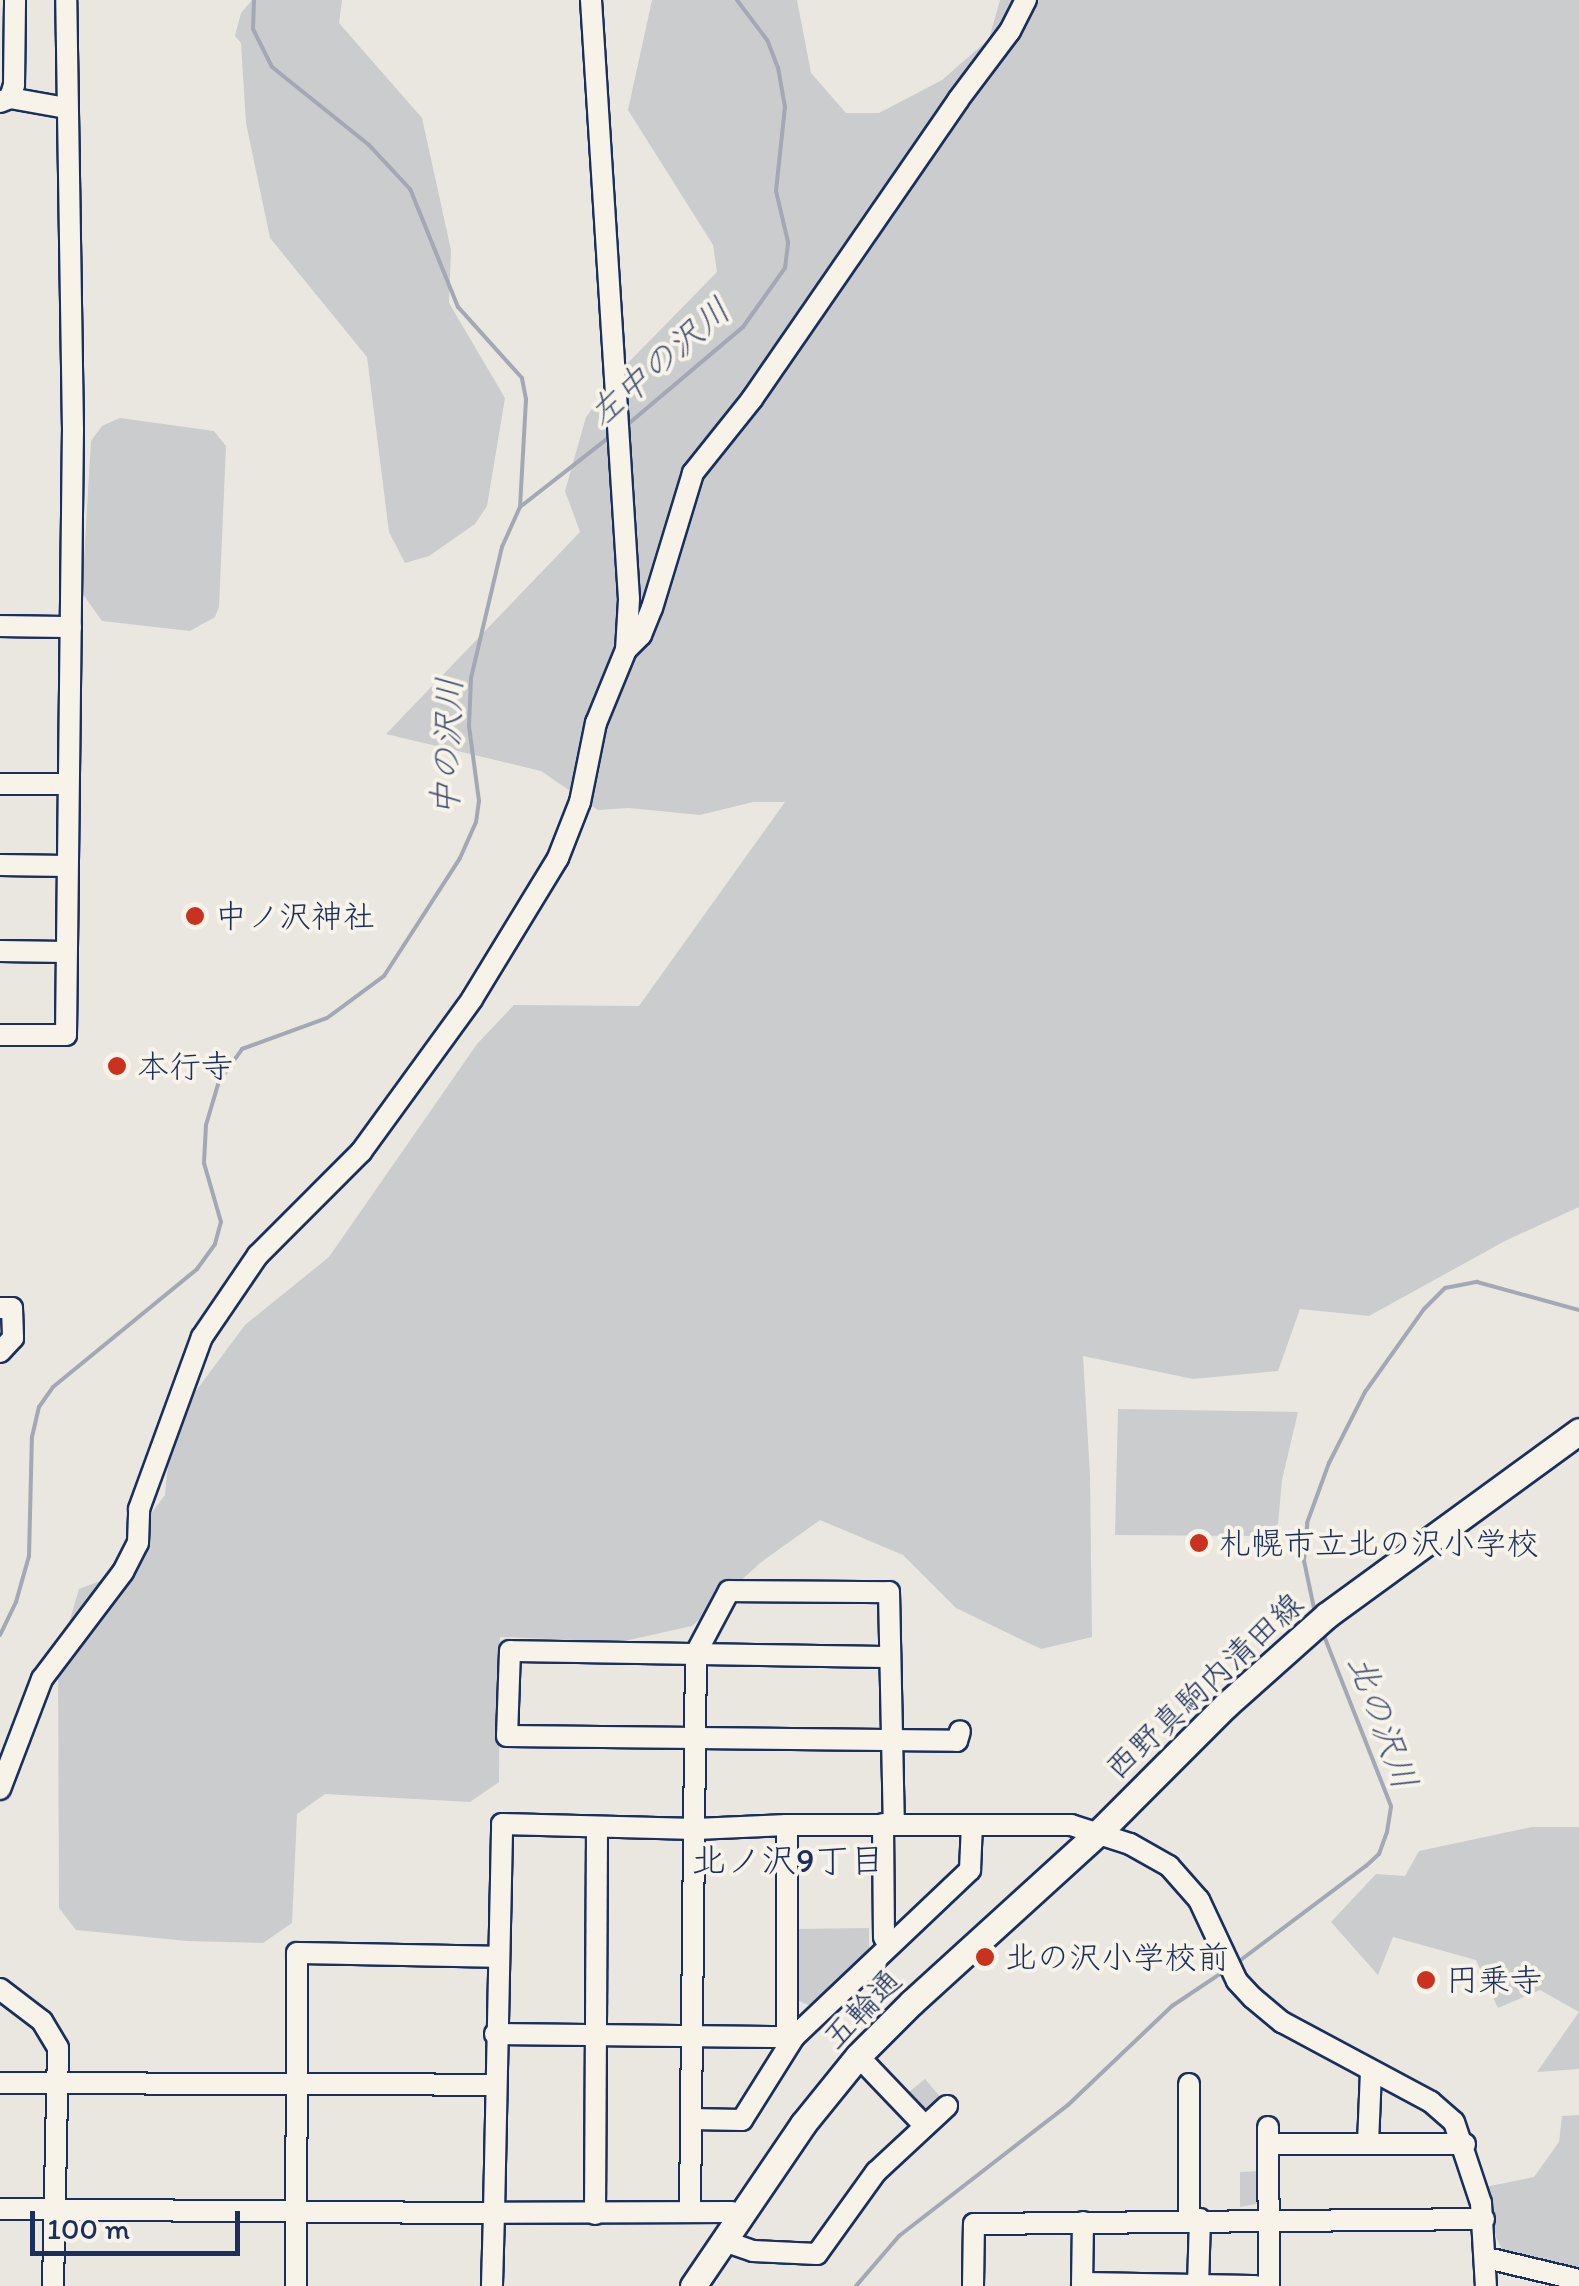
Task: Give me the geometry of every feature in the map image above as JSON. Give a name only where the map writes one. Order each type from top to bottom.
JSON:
[{"type":"main road","name":"西野真駒内清田線","points":[[1118,1813],[1327,1615],[1579,1431]]},
{"type":"main road","name":"五輪通","points":[[693,2286],[803,2124],[858,2056],[1118,1813]]},
{"type":"street","points":[[15,0],[14,85],[5,100],[66,108]]},
{"type":"street","points":[[0,1035],[66,1035],[73,430],[66,0]]},
{"type":"street","points":[[0,1788],[42,1679],[123,1572],[138,1543],[139,1508],[202,1338],[258,1256],[362,1152],[472,1000],[558,858],[580,802],[596,723],[626,650],[629,599],[592,0]]},
{"type":"street","points":[[626,650],[641,635],[652,608],[692,473],[763,383],[1010,31],[1026,0]]},
{"type":"street","points":[[0,626],[70,626]]},
{"type":"street","points":[[0,784],[68,784]]},
{"type":"street","points":[[0,865],[67,866]]},
{"type":"street","points":[[0,951],[66,952]]},
{"type":"street","points":[[0,1308],[12,1308],[13,1338],[0,1352]]},
{"type":"street","points":[[690,2212],[696,1653],[729,1591],[889,1592],[892,1738],[884,1937],[889,1946]]},
{"type":"street","points":[[890,1657],[510,1651],[507,1736],[957,1740],[960,1731]]},
{"type":"street","points":[[492,2286],[496,1957],[502,1824],[696,1829],[788,1824],[1071,1825],[1130,1844],[1169,1866],[1199,1900],[1238,1981],[1282,2022],[1431,2102],[1454,2122],[1465,2144],[1484,2219],[1486,2286]]},
{"type":"street","points":[[788,1824],[787,2026],[794,2037]]},
{"type":"street","points":[[691,2119],[742,2120],[794,2037],[970,1870],[972,1825]]},
{"type":"street","points":[[595,2214],[598,1827]]},
{"type":"street","points":[[296,2286],[298,1952],[496,1957]]},
{"type":"street","points":[[0,1989],[42,2021],[58,2048],[54,2286]]},
{"type":"street","points":[[495,2034],[794,2037]]},
{"type":"street","points":[[858,2056],[924,2125]]},
{"type":"street","points":[[1368,2143],[1370,2071]]},
{"type":"street","points":[[0,2083],[495,2085]]},
{"type":"street","points":[[1188,2084],[1198,2286]]},
{"type":"street","points":[[724,2241],[753,2252],[817,2254],[876,2172],[947,2106]]},
{"type":"street","points":[[1269,2286],[1268,2135],[1368,2143],[1465,2144]]},
{"type":"street","points":[[0,2209],[731,2212],[739,2218]]},
{"type":"street","points":[[973,2286],[974,2224],[1270,2218],[1484,2219]]},
{"type":"street","points":[[1083,2222],[1082,2284],[1256,2286]]},
{"type":"street","points":[[1487,2258],[1579,2280]]},
{"type":"shaded area","points":[[252,0],[342,0],[339,23],[422,118],[451,250],[449,303],[505,398],[487,506],[475,524],[429,556],[405,563],[389,532],[367,357],[270,238],[246,123],[241,43],[235,36],[241,13]]},
{"type":"shaded area","points":[[652,0],[797,0],[811,73],[846,113],[879,113],[942,80],[989,39],[1000,0],[1579,0],[1579,1207],[1505,1241],[1369,1316],[1300,1309],[1278,1371],[1193,1379],[1083,1356],[1090,1475],[1092,1637],[1041,1649],[956,1608],[903,1555],[820,1520],[760,1563],[692,1626],[620,1642],[500,1637],[499,1782],[470,1802],[325,1794],[297,1814],[292,1923],[263,1943],[187,1941],[76,1930],[59,1908],[58,1660],[79,1589],[100,1581],[165,1495],[172,1423],[245,1325],[329,1257],[477,1044],[514,1005],[639,1006],[785,802],[753,802],[700,815],[629,808],[598,810],[541,771],[386,734],[580,532],[565,491],[586,417],[620,371],[717,272],[713,245],[628,110]]},
{"type":"shaded area","points":[[120,418],[214,431],[226,446],[219,607],[215,617],[190,631],[102,621],[82,593],[91,441],[102,426]]},
{"type":"shaded area","points":[[1118,1409],[1298,1412],[1282,1480],[1278,1524],[1261,1536],[1115,1535]]},
{"type":"shaded area","points":[[1532,1827],[1579,1827],[1579,2012],[1540,1990],[1498,2008],[1476,1960],[1393,1937],[1378,1975],[1331,1922],[1376,1874],[1405,1876],[1419,1851]]},
{"type":"shaded area","points":[[869,1928],[869,1954],[813,2007],[799,2001],[797,1929]]},
{"type":"shaded area","points":[[1579,2012],[1579,2069],[1537,2072]]},
{"type":"shaded area","points":[[925,2079],[942,2099],[928,2111],[908,2093]]},
{"type":"shaded area","points":[[1579,2115],[1579,2270],[1507,2259],[1496,2237],[1485,2187],[1534,2177],[1559,2142],[1562,2116]]},
{"type":"shaded area","points":[[1260,2171],[1261,2203],[1240,2207],[1240,2172]]},
{"type":"waterway","name":"中の沢川","points":[[0,1635],[16,1602],[29,1556],[32,1437],[39,1407],[53,1387],[197,1269],[215,1244],[221,1222],[204,1163],[206,1125],[219,1081],[242,1049],[327,1018],[384,976],[460,858],[476,822],[479,801],[469,726],[471,678],[502,547],[520,507],[526,399],[522,378],[458,307],[410,189],[369,145],[272,67],[253,29],[254,0]]},
{"type":"waterway","name":"左中の沢川","points":[[627,425],[743,327],[785,268],[788,242],[776,191],[785,107],[778,68],[767,40],[737,0]]},
{"type":"waterway","name":"左中の沢川","points":[[520,507],[611,436]]},
{"type":"waterway","name":"北の沢川","points":[[1315,1613],[1304,1561],[1307,1523],[1329,1463],[1365,1392],[1424,1309],[1445,1288],[1477,1282],[1579,1310]]},
{"type":"waterway","name":"北の沢川","points":[[1238,1962],[1366,1866],[1379,1854],[1387,1832],[1391,1806],[1322,1631]]},
{"type":"waterway","name":"北の沢川","points":[[856,2286],[899,2236],[1068,2105],[1172,2006],[1226,1970]]},
{"type":"place","name":"中ノ沢神社","points":[[195,916]]},
{"type":"place","name":"本行寺","points":[[117,1066]]},
{"type":"place","name":"札幌市立北の沢小学校","points":[[1199,1543]]},
{"type":"place","name":"北の沢小学校前","points":[[985,1957]]},
{"type":"place","name":"円乗寺","points":[[1426,1980]]},
{"type":"district","name":"北ノ沢9丁目","points":[[788,1860]]}]
